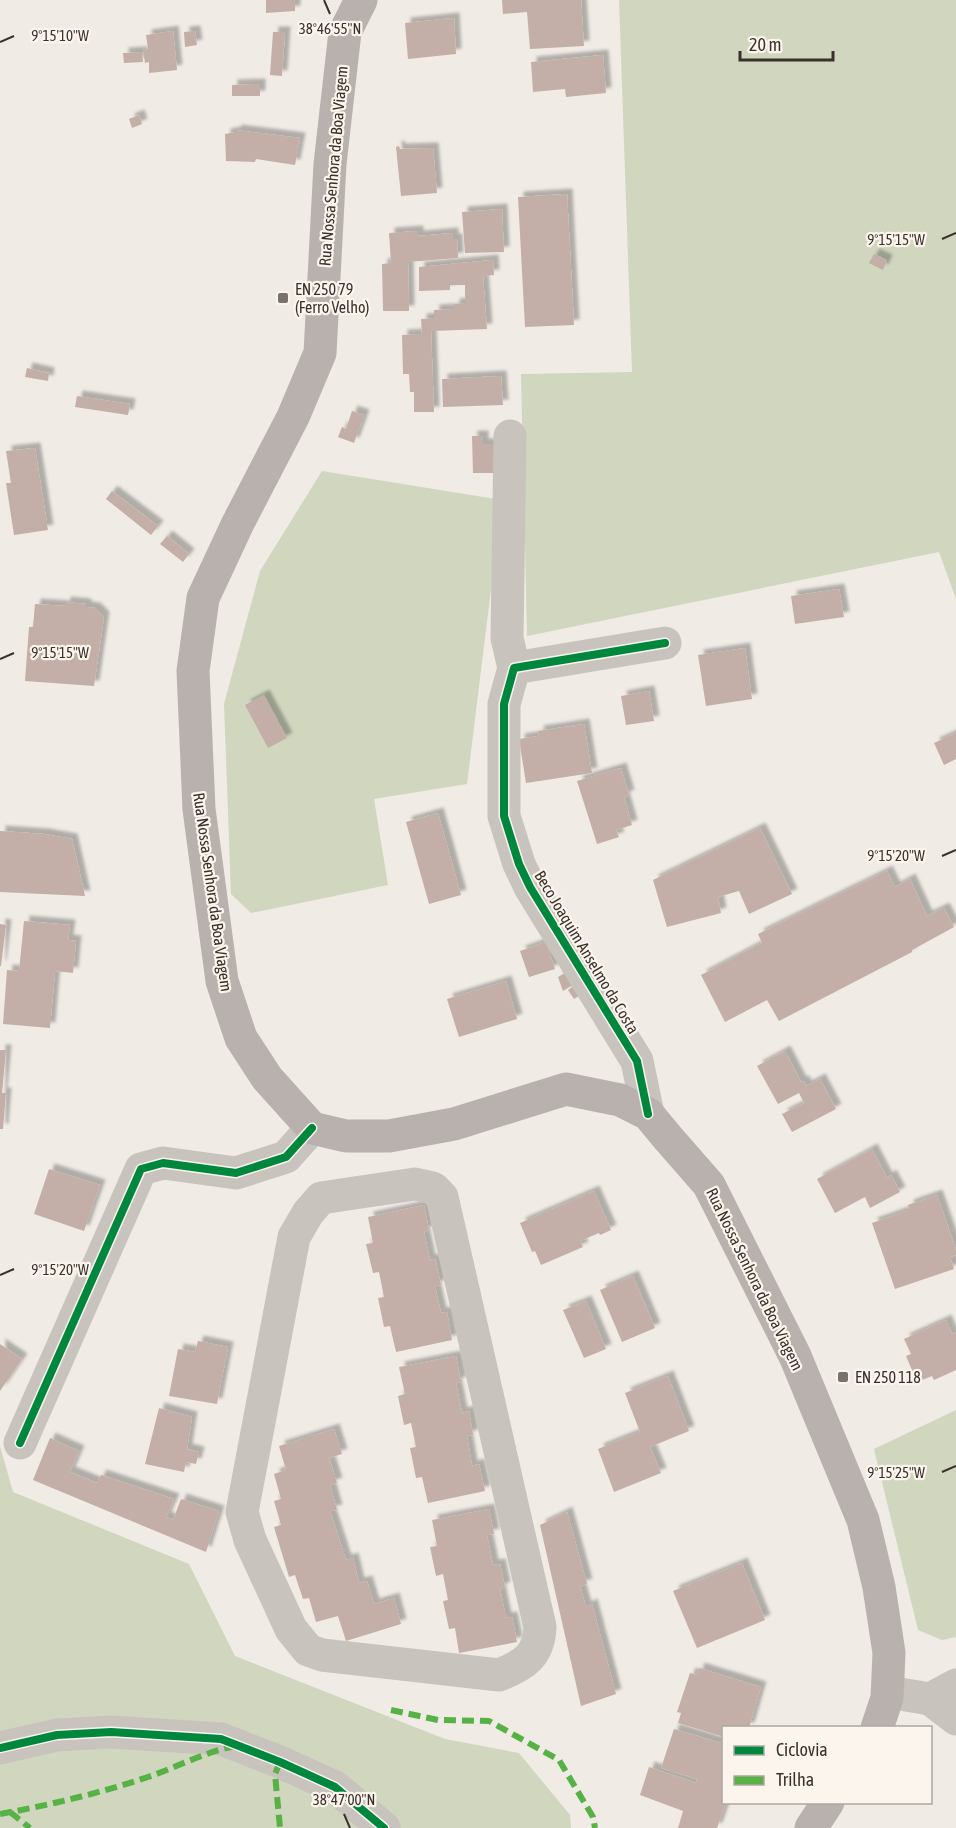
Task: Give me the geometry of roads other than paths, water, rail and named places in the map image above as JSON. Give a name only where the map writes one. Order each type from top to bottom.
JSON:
[{"type":"main road","name":"Rua Nossa Senhora da Boa Viagem","points":[[361,0],[345,32],[331,153],[320,353],[293,417],[238,523],[203,598],[193,671],[199,809],[222,981],[241,1038],[267,1078],[312,1128],[346,1136],[389,1136],[454,1124],[566,1089],[620,1100],[648,1114],[709,1185],[795,1356],[864,1520],[879,1587],[889,1653],[888,1692],[878,1726]]},
{"type":"main road","points":[[811,1828],[827,1804]]},
{"type":"street","points":[[510,436],[507,638],[514,668],[665,643]]},
{"type":"street","name":"Beco Joaquim Anselmo da Costa","points":[[514,668],[504,704],[504,816],[519,864],[530,887],[637,1061],[648,1114]]},
{"type":"street","points":[[20,1443],[141,1169],[162,1163],[236,1173],[286,1157],[312,1128]]},
{"type":"street","points":[[415,1184],[433,1188],[442,1197],[540,1627],[539,1639],[532,1656],[519,1667],[499,1675],[322,1655],[308,1650],[291,1629],[250,1540],[242,1512],[294,1237],[308,1213],[321,1198],[415,1184]]},
{"type":"street","points":[[888,1692],[943,1692],[956,1719]]},
{"type":"street","points":[[0,1748],[57,1735],[111,1732],[221,1739],[335,1787],[384,1828]]},
{"type":"place","name":"EN 250 79 (Ferro Velho)","points":[[283,298]]},
{"type":"place","name":"EN 250 118","points":[[843,1377]]}]
